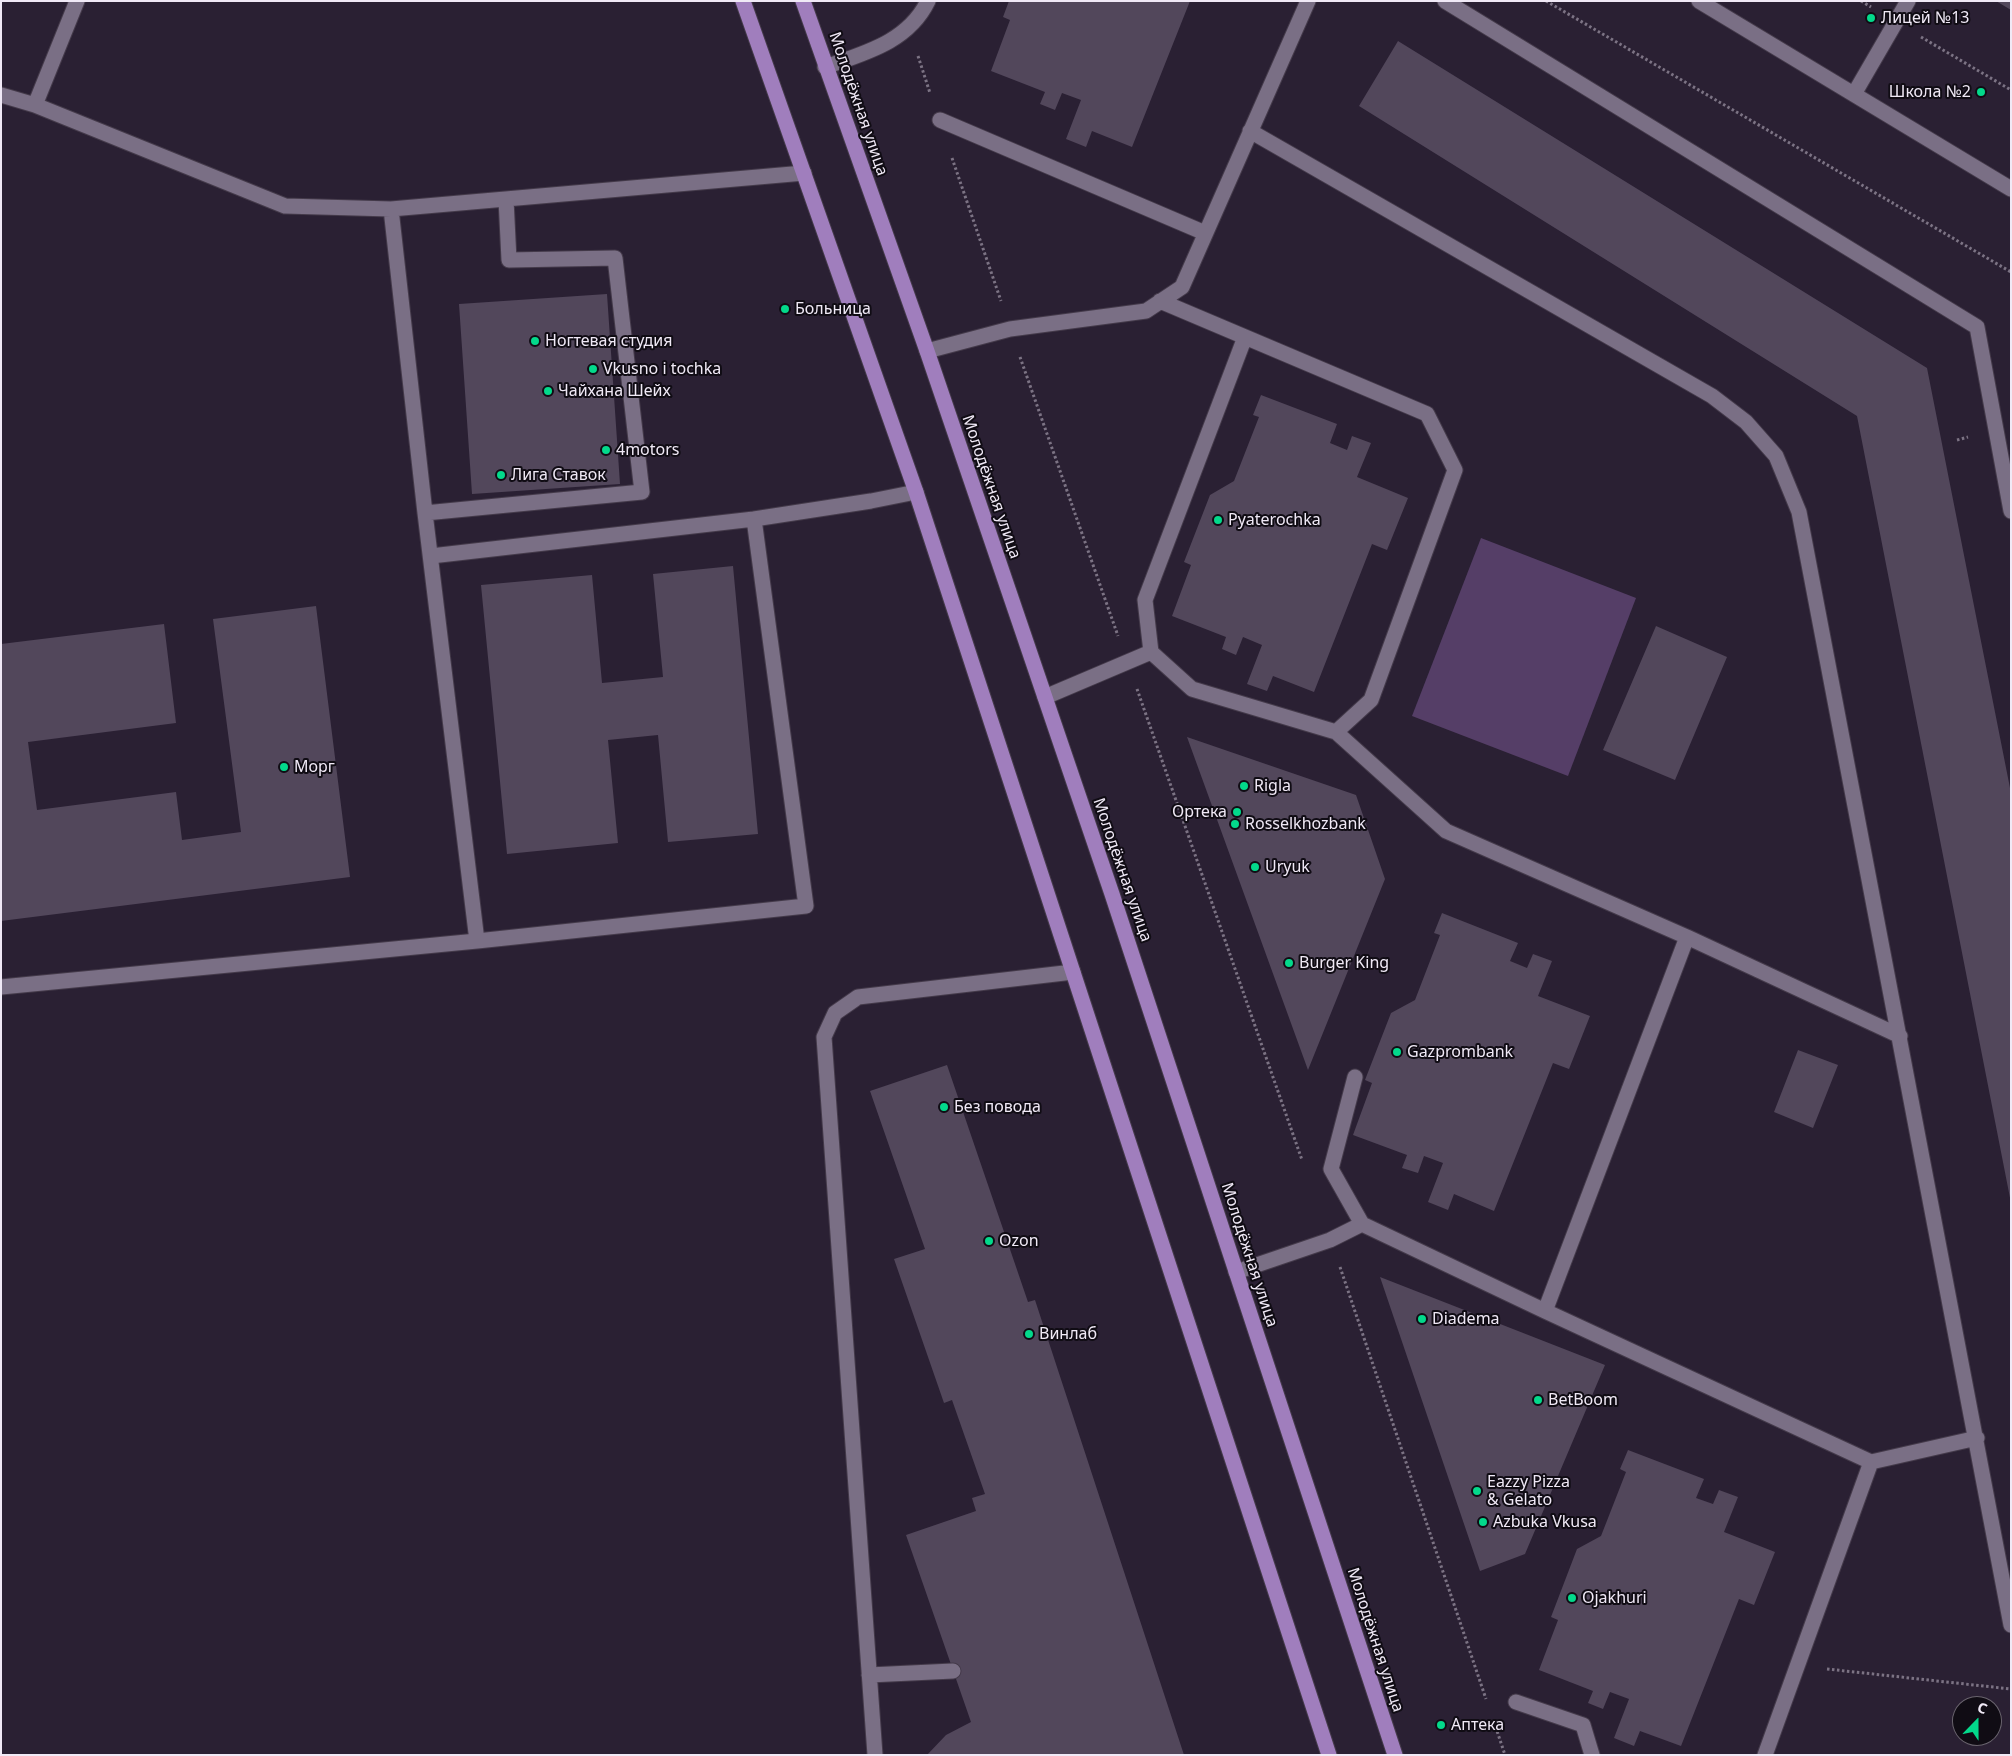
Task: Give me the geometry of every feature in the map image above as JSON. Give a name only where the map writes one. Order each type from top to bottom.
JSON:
[{"type":"main road","points":[[743,1],[916,492],[1329,1755]]},
{"type":"main road","name":"Молодёжная улица","points":[[803,1],[927,351],[1115,903],[1395,1755]]},
{"type":"street","points":[[35,105],[76,1]]},
{"type":"street","points":[[825,67],[883,46],[909,28],[928,1]]},
{"type":"street","points":[[927,351],[1010,329],[1146,311],[1182,287],[1308,1]]},
{"type":"street","points":[[1445,1],[1976,327],[2011,510]]},
{"type":"street","points":[[1699,1],[2011,188]]},
{"type":"street","points":[[1854,94],[1908,1]]},
{"type":"street","points":[[1,96],[35,105],[285,206],[391,208],[804,172]]},
{"type":"street","points":[[940,120],[1205,233]]},
{"type":"street","points":[[1250,132],[1712,396],[1746,422],[1776,456],[1799,512],[1977,1438],[2011,1625]]},
{"type":"street","points":[[425,513],[642,492],[615,258],[509,260],[506,199]]},
{"type":"street","points":[[391,208],[425,513],[477,941]]},
{"type":"street","points":[[1160,301],[1426,414],[1455,470],[1371,700],[1336,732]]},
{"type":"street","points":[[1245,337],[1145,600],[1151,652],[1192,689],[1336,732],[1446,831],[1687,937],[1900,1036]]},
{"type":"street","points":[[431,556],[754,519],[855,504],[916,492]]},
{"type":"street","points":[[1,987],[477,941],[806,906],[754,519]]},
{"type":"street","points":[[1044,697],[1151,652]]},
{"type":"street","points":[[1545,1311],[1687,937]]},
{"type":"street","points":[[875,1755],[824,1038],[835,1013],[858,997],[1073,972]]},
{"type":"street","points":[[1355,1077],[1330,1168],[1362,1224],[1871,1462],[1977,1438]]},
{"type":"street","points":[[1236,1272],[1330,1240],[1362,1224]]},
{"type":"street","points":[[1764,1755],[1871,1462]]},
{"type":"street","points":[[869,1676],[953,1671]]},
{"type":"street","points":[[1516,1702],[1583,1725],[1592,1755]]},
{"type":"path","points":[[1546,1],[2011,272]]},
{"type":"path","points":[[1861,1],[2011,90]]},
{"type":"path","points":[[909,28],[1010,329],[1304,1165]]},
{"type":"path","points":[[1330,1240],[1487,1700]]},
{"type":"path","points":[[1797,1666],[2011,1689]]},
{"type":"path","points":[[1493,1719],[1505,1755]]},
{"type":"shaded area","points":[[1481,538],[1636,598],[1568,776],[1412,716]]},
{"type":"building","points":[[1009,1],[1190,1],[1132,147],[1092,131],[1086,147],[1066,139],[1081,100],[1062,93],[1055,110],[1040,104],[1045,92],[991,71],[1010,20],[1003,17]]},
{"type":"building","points":[[1996,1],[2011,1],[2011,10]]},
{"type":"building","points":[[1398,41],[1927,368],[2011,793],[2011,1203],[1857,416],[1359,106]]},
{"type":"building","points":[[607,294],[620,484],[472,494],[459,304]]},
{"type":"building","points":[[1261,395],[1337,424],[1330,443],[1347,450],[1352,436],[1371,443],[1357,477],[1408,498],[1387,550],[1372,544],[1314,692],[1273,676],[1267,691],[1247,684],[1262,645],[1243,637],[1236,655],[1222,649],[1226,637],[1172,616],[1191,565],[1184,562],[1210,495],[1234,481],[1259,417],[1253,415]]},
{"type":"building","points":[[733,566],[758,834],[668,842],[658,735],[608,740],[618,843],[507,854],[481,585],[592,575],[602,683],[663,677],[653,574]]},
{"type":"building","name":"Морг","points":[[316,606],[350,877],[1,921],[1,644],[164,624],[176,723],[28,742],[37,810],[176,792],[182,840],[241,832],[213,619]]},
{"type":"building","points":[[1656,626],[1727,657],[1675,780],[1603,750]]},
{"type":"building","points":[[1187,737],[1356,795],[1385,879],[1308,1070]]},
{"type":"building","points":[[1442,913],[1518,943],[1510,961],[1527,968],[1533,954],[1552,961],[1538,996],[1590,1016],[1569,1069],[1553,1063],[1494,1211],[1454,1194],[1448,1210],[1428,1202],[1443,1163],[1424,1156],[1418,1173],[1402,1168],[1407,1155],[1353,1135],[1372,1083],[1365,1080],[1391,1013],[1415,1000],[1440,935],[1434,933]]},
{"type":"building","points":[[1798,1050],[1838,1065],[1813,1128],[1774,1112]]},
{"type":"building","points":[[947,1065],[1028,1302],[1035,1300],[1184,1755],[927,1755],[946,1735],[971,1722],[906,1535],[976,1511],[972,1498],[985,1494],[952,1400],[944,1403],[894,1259],[925,1249],[870,1091]]},
{"type":"building","points":[[1380,1277],[1605,1365],[1525,1554],[1480,1571]]},
{"type":"building","points":[[1628,1450],[1704,1479],[1696,1498],[1713,1504],[1719,1490],[1738,1497],[1724,1532],[1775,1552],[1754,1605],[1739,1599],[1681,1746],[1640,1731],[1634,1746],[1614,1738],[1629,1699],[1610,1692],[1603,1709],[1588,1703],[1593,1691],[1539,1670],[1558,1620],[1551,1617],[1577,1549],[1601,1536],[1626,1472],[1620,1469]]},
{"type":"place","name":"Лицей №13","points":[[1871,18]]},
{"type":"place","name":"Школа №2","points":[[1981,92]]},
{"type":"place","name":"Больница","points":[[785,309]]},
{"type":"place","name":"Ногтевая студия","points":[[535,341]]},
{"type":"place","name":"Vkusno i tochka","points":[[593,369]]},
{"type":"place","name":"Чайхана Шейх","points":[[548,391]]},
{"type":"place","name":"4motors","points":[[606,450]]},
{"type":"place","name":"Лига Ставок","points":[[501,475]]},
{"type":"place","name":"Pyaterochka","points":[[1218,520]]},
{"type":"place","name":"Морг","points":[[284,767]]},
{"type":"place","name":"Rigla","points":[[1244,786]]},
{"type":"place","name":"Ортека","points":[[1237,812]]},
{"type":"place","name":"Rosselkhozbank","points":[[1235,824]]},
{"type":"place","name":"Uryuk","points":[[1255,867]]},
{"type":"place","name":"Burger King","points":[[1289,963]]},
{"type":"place","name":"Gazprombank","points":[[1397,1052]]},
{"type":"place","name":"Без повода","points":[[944,1107]]},
{"type":"place","name":"Ozon","points":[[989,1241]]},
{"type":"place","name":"Diadema","points":[[1422,1319]]},
{"type":"place","name":"Винлаб","points":[[1029,1334]]},
{"type":"place","name":"BetBoom","points":[[1538,1400]]},
{"type":"place","name":"Eazzy Pizza & Gelato","points":[[1477,1491]]},
{"type":"place","name":"Azbuka Vkusa","points":[[1483,1522]]},
{"type":"place","name":"Ojakhuri","points":[[1572,1598]]},
{"type":"place","name":"Аптека","points":[[1441,1725]]}]
